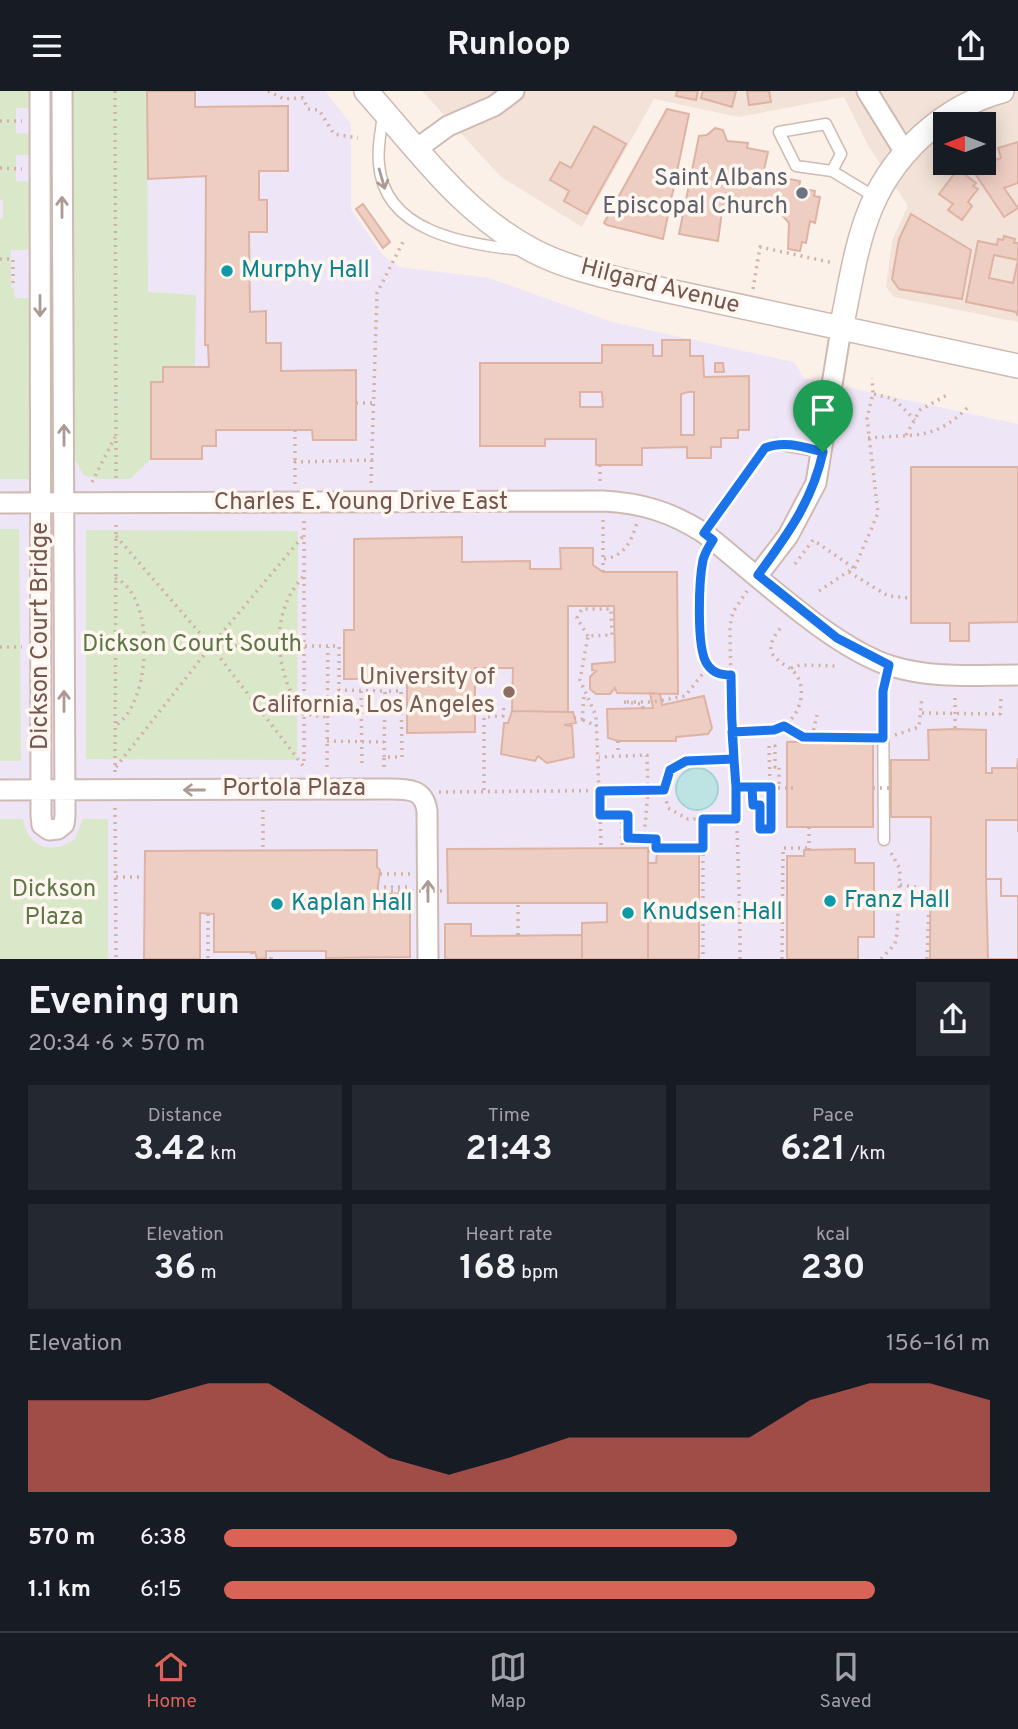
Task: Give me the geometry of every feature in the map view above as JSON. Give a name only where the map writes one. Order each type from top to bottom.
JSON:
[{"type":"street","points":[[0,503],[41,503],[40,91]]},
{"type":"street","points":[[62,91],[64,503]]},
{"type":"street","name":"Hilgard Avenue","points":[[366,91],[444,184],[485,220],[533,251],[596,273],[749,309],[1018,366]]},
{"type":"street","points":[[415,150],[447,127],[494,106],[514,91]]},
{"type":"street","points":[[867,91],[904,151]]},
{"type":"street","points":[[758,575],[788,536],[816,483],[841,329],[854,268],[875,197],[904,151],[959,108],[1002,91]]},
{"type":"street","name":"Charles E. Young Drive East","points":[[41,503],[612,501],[664,511],[709,537],[837,638],[889,665],[936,675],[1018,675]]},
{"type":"street","name":"Dickson Court Bridge","points":[[41,503],[41,790],[42,825],[49,830],[58,829],[64,824],[64,503]]},
{"type":"street","name":"Portola Plaza","points":[[0,790],[408,789],[423,796]]},
{"type":"street","points":[[423,796],[428,830],[428,959]]},
{"type":"lane","points":[[384,111],[379,144],[382,181],[388,195],[405,215],[441,235],[477,245],[533,251]]},
{"type":"lane","points":[[832,171],[841,154],[826,124],[779,132],[796,166],[832,171],[875,197]]},
{"type":"lane","points":[[709,537],[765,448],[783,444],[823,452]]},
{"type":"lane","points":[[884,840],[883,691],[889,665]]},
{"type":"path","points":[[115,91],[116,482]]},
{"type":"path","points":[[268,91],[284,99],[303,98],[308,109],[318,110],[334,134],[358,138]]},
{"type":"path","points":[[0,121],[24,121]]},
{"type":"path","points":[[0,169],[22,169]]},
{"type":"path","points":[[371,483],[377,293],[404,240]]},
{"type":"path","points":[[749,309],[760,247],[854,268]]},
{"type":"path","points":[[0,259],[13,259],[13,285]]},
{"type":"path","points":[[819,591],[833,579],[854,568],[878,513],[867,418],[873,393],[872,378]]},
{"type":"path","points":[[873,393],[894,399],[915,420]]},
{"type":"path","points":[[906,435],[920,410],[947,395]]},
{"type":"path","points":[[356,404],[373,403]]},
{"type":"path","points":[[868,437],[936,433],[951,424],[968,407]]},
{"type":"path","points":[[295,430],[295,484]]},
{"type":"path","points":[[92,482],[116,435]]},
{"type":"path","points":[[295,463],[373,460]]},
{"type":"path","points":[[600,465],[600,483]]},
{"type":"path","points":[[603,520],[603,572]]},
{"type":"path","points":[[115,775],[116,522]]},
{"type":"path","points":[[116,536],[211,646],[304,767],[304,522]]},
{"type":"path","points":[[603,559],[622,553],[631,540],[636,523]]},
{"type":"path","points":[[115,769],[211,646],[304,535]]},
{"type":"path","points":[[709,537],[700,579],[702,643],[709,666],[721,675],[731,675]]},
{"type":"path","points":[[795,563],[813,540],[854,568]]},
{"type":"path","points":[[849,572],[888,596],[911,598]]},
{"type":"path","points":[[303,715],[286,688],[279,646],[285,609],[295,586],[304,575]]},
{"type":"path","points":[[740,959],[732,732],[733,613],[758,575]]},
{"type":"path","points":[[115,578],[130,591],[139,609],[144,646],[141,683],[134,706],[125,719],[115,725]]},
{"type":"path","points":[[588,636],[612,635],[611,609],[582,609],[578,618],[588,636],[580,680],[596,716],[601,848]]},
{"type":"path","points":[[732,732],[774,730],[784,726],[802,699],[802,687],[790,669],[774,657],[771,649],[773,639],[782,626]]},
{"type":"path","points":[[0,647],[27,646]]},
{"type":"path","points":[[79,646],[339,646],[339,690],[401,691]]},
{"type":"path","points":[[327,767],[328,646]]},
{"type":"path","points":[[790,669],[800,665],[837,666]]},
{"type":"path","points":[[643,708],[643,704],[623,702],[653,702],[685,696],[709,666]]},
{"type":"path","points":[[384,757],[401,757],[401,678]]},
{"type":"path","points":[[361,691],[362,767]]},
{"type":"path","points":[[384,691],[384,767]]},
{"type":"path","points":[[582,719],[584,694]]},
{"type":"path","points":[[784,726],[803,737],[883,738],[919,727],[922,697]]},
{"type":"path","points":[[956,698],[956,729]]},
{"type":"path","points":[[922,713],[1000,714],[1000,698]]},
{"type":"path","points":[[484,790],[484,717],[503,716],[504,705]]},
{"type":"path","points":[[303,715],[327,716]]},
{"type":"path","points":[[813,737],[817,715]]},
{"type":"path","points":[[575,718],[597,726]]},
{"type":"path","points":[[327,741],[384,742]]},
{"type":"path","points":[[618,741],[618,755]]},
{"type":"path","points":[[752,787],[753,805],[760,805],[760,829],[771,829],[769,746],[775,746],[779,788]]},
{"type":"path","points":[[599,757],[648,755],[644,838]]},
{"type":"path","points":[[734,759],[686,761],[670,770],[664,790],[668,808],[688,819],[736,819]]},
{"type":"path","points":[[736,787],[791,788]]},
{"type":"path","points":[[873,788],[891,788]]},
{"type":"path","points":[[423,796],[440,792],[484,790],[664,790]]},
{"type":"path","points":[[115,805],[116,959]]},
{"type":"path","points":[[263,810],[263,849]]},
{"type":"path","points":[[600,815],[628,815],[628,838],[656,839],[656,851],[648,851]]},
{"type":"path","points":[[622,815],[622,848]]},
{"type":"path","points":[[703,819],[704,959]]},
{"type":"path","points":[[782,959],[783,848],[808,849],[808,827]]},
{"type":"path","points":[[881,959],[895,944],[900,869],[884,840]]},
{"type":"path","points":[[656,848],[703,848]]},
{"type":"path","points":[[380,874],[416,874]]},
{"type":"path","points":[[116,877],[144,877]]},
{"type":"path","points":[[899,885],[916,887],[928,904],[927,959]]},
{"type":"path","points":[[416,887],[377,889],[447,891]]},
{"type":"path","points":[[518,903],[518,935]]},
{"type":"path","points":[[208,914],[208,959]]},
{"type":"path","points":[[271,951],[271,959]]},
{"type":"path","points":[[252,952],[253,959]]},
{"type":"shaded area","name":"University of California, Los Angeles","points":[[0,91],[325,91],[351,124],[351,209],[382,254],[399,267],[489,278],[612,322],[794,362],[804,378],[1018,424],[1018,959],[0,959]]},
{"type":"shaded area","points":[[422,91],[1018,91],[1018,322],[894,297],[886,287],[892,241],[908,206],[869,147],[844,97],[739,117],[654,99],[582,227],[501,177]]},
{"type":"green space","points":[[0,91],[30,91],[30,108],[16,108],[16,133],[31,134],[31,155],[16,155],[16,181],[31,182],[31,250],[11,250],[11,287],[14,288],[15,298],[31,298],[31,479],[0,479],[0,219],[3,218],[3,200],[0,200]]},
{"type":"green space","points":[[73,91],[147,91],[148,292],[196,295],[195,367],[163,367],[163,382],[151,382],[151,459],[130,479],[99,479],[84,475],[74,458]]},
{"type":"green space","points":[[0,529],[19,529],[21,761],[0,761]]},
{"type":"green space","name":"Dickson Court South","points":[[86,530],[298,531],[297,760],[86,759]]},
{"type":"green space","name":"Dickson Plaza","points":[[0,819],[23,819],[30,836],[42,846],[50,848],[75,839],[83,819],[108,819],[108,959],[0,959]]},
{"type":"water","points":[[697,768],[712,774],[718,789],[712,804],[697,810],[682,804],[676,789],[682,774]]},
{"type":"building","name":"Murphy Hall","points":[[147,91],[195,91],[195,107],[288,106],[288,171],[259,171],[259,200],[267,200],[267,232],[249,232],[250,312],[266,311],[266,343],[281,343],[281,371],[356,370],[356,440],[313,440],[312,430],[216,430],[216,446],[202,446],[202,459],[151,459],[151,382],[163,382],[163,367],[209,367],[208,345],[205,345],[206,176],[148,179]]},
{"type":"building","points":[[677,91],[698,91],[696,100],[676,96]]},
{"type":"building","points":[[703,91],[736,91],[732,107],[701,98]]},
{"type":"building","points":[[747,91],[769,91],[771,102],[749,105]]},
{"type":"building","points":[[667,109],[689,114],[663,239],[607,225],[604,223]]},
{"type":"building","points":[[594,126],[626,144],[587,214],[564,201],[569,191],[550,180],[560,162],[571,168]]},
{"type":"building","points":[[715,128],[723,130],[727,141],[748,143],[747,148],[768,152],[763,174],[800,181],[799,188],[815,191],[814,196],[820,197],[815,223],[810,221],[806,243],[802,242],[800,251],[788,249],[789,223],[782,215],[723,203],[718,241],[679,234],[699,136],[707,135]]},
{"type":"building","points":[[1018,142],[1018,183],[1004,188],[1018,208],[1004,217],[976,175],[996,175],[996,160],[1001,158],[998,148]]},
{"type":"building","points":[[953,175],[966,175],[976,183],[973,186],[978,189],[968,202],[972,206],[962,220],[948,210],[953,204],[939,194]]},
{"type":"building","points":[[363,204],[390,242],[383,248],[356,209]]},
{"type":"building","points":[[911,214],[971,250],[962,299],[899,289],[892,279],[899,239]]},
{"type":"building","points":[[1004,236],[1015,239],[1014,243],[1018,243],[1018,260],[1018,316],[1016,312],[966,302],[978,241],[997,245],[998,239],[1003,240]],"holes":[[[994,255],[1018,260],[1013,283],[989,278]]]},
{"type":"building","points":[[662,340],[690,340],[690,356],[703,356],[704,377],[749,376],[749,430],[738,430],[738,438],[721,438],[721,447],[711,447],[711,458],[687,458],[687,447],[642,448],[642,465],[596,465],[596,439],[545,439],[545,446],[480,446],[480,363],[602,363],[602,345],[653,345],[653,356],[662,356]],"holes":[[[580,392],[602,392],[603,407],[580,407]],[[694,392],[694,435],[681,435],[681,394]]]},
{"type":"building","points":[[715,363],[723,363],[724,372],[715,372]]},
{"type":"building","points":[[911,467],[1018,467],[1018,622],[969,623],[969,641],[950,641],[950,623],[911,623]]},
{"type":"building","points":[[462,537],[462,562],[530,561],[530,569],[561,569],[560,548],[593,548],[593,565],[603,572],[677,572],[678,694],[617,693],[615,688],[610,694],[596,694],[590,689],[590,677],[596,671],[592,670],[592,664],[615,662],[614,606],[568,606],[568,712],[512,711],[513,668],[475,668],[475,732],[407,733],[407,679],[344,679],[344,630],[354,630],[354,539]]},
{"type":"building","points":[[650,693],[660,694],[662,705],[704,696],[712,728],[708,734],[676,737],[676,741],[618,741],[608,738],[607,709],[653,708]]},
{"type":"building","points":[[512,711],[573,712],[576,723],[564,725],[572,726],[574,757],[547,763],[538,756],[535,761],[501,754],[504,723],[508,723]]},
{"type":"building","points":[[928,730],[986,730],[986,773],[992,773],[992,768],[1017,768],[1018,758],[1018,820],[986,820],[986,879],[1001,879],[1001,896],[1018,896],[1018,959],[930,959],[931,817],[891,817],[891,760],[929,760]]},
{"type":"building","points":[[873,741],[873,827],[787,827],[787,742]]},
{"type":"building","name":"Knudsen Hall","points":[[648,848],[648,959],[582,959],[582,923],[607,922],[607,903],[448,903],[447,849]]},
{"type":"building","name":"Franz Hall","points":[[855,849],[855,863],[874,863],[874,937],[858,937],[858,959],[787,959],[787,856],[804,856],[804,850]]},
{"type":"building","name":"Kaplan Hall","points":[[377,850],[377,867],[380,870],[377,894],[410,893],[410,957],[326,958],[326,951],[266,951],[266,958],[257,959],[255,952],[214,952],[214,914],[200,913],[200,959],[144,959],[145,851]]},
{"type":"building","points":[[657,853],[699,853],[699,959],[648,959],[648,863],[656,863]]},
{"type":"building","points":[[986,879],[1001,879],[1001,896],[1018,896],[1018,959],[988,959]]},
{"type":"building","points":[[445,924],[471,924],[471,936],[582,935],[582,959],[445,959]]},
{"type":"place","name":"Saint Albans Episcopal Church","points":[[802,193]]},
{"type":"place","name":"Murphy Hall","points":[[227,271]]},
{"type":"place","name":"University of California, Los Angeles","points":[[509,692]]},
{"type":"place","name":"Franz Hall","points":[[830,901]]},
{"type":"place","name":"Kaplan Hall","points":[[277,904]]},
{"type":"place","name":"Knudsen Hall","points":[[628,913]]},
{"type":"route","points":[[823,452],[791,445],[776,444],[765,448],[704,533],[713,540],[704,556],[700,579],[702,643],[705,661],[713,671],[721,675],[731,675],[731,715],[732,732],[734,759],[686,761],[670,770],[664,790],[600,791],[600,815],[628,815],[628,838],[656,839],[656,848],[703,848],[703,819],[736,819],[736,787],[752,787],[753,805],[760,805],[760,829],[771,829],[771,787],[752,787],[736,787],[732,732],[774,730],[784,726],[803,737],[883,738],[883,691],[889,665],[837,638],[758,575],[788,536],[806,505],[816,483],[823,452]]}]
